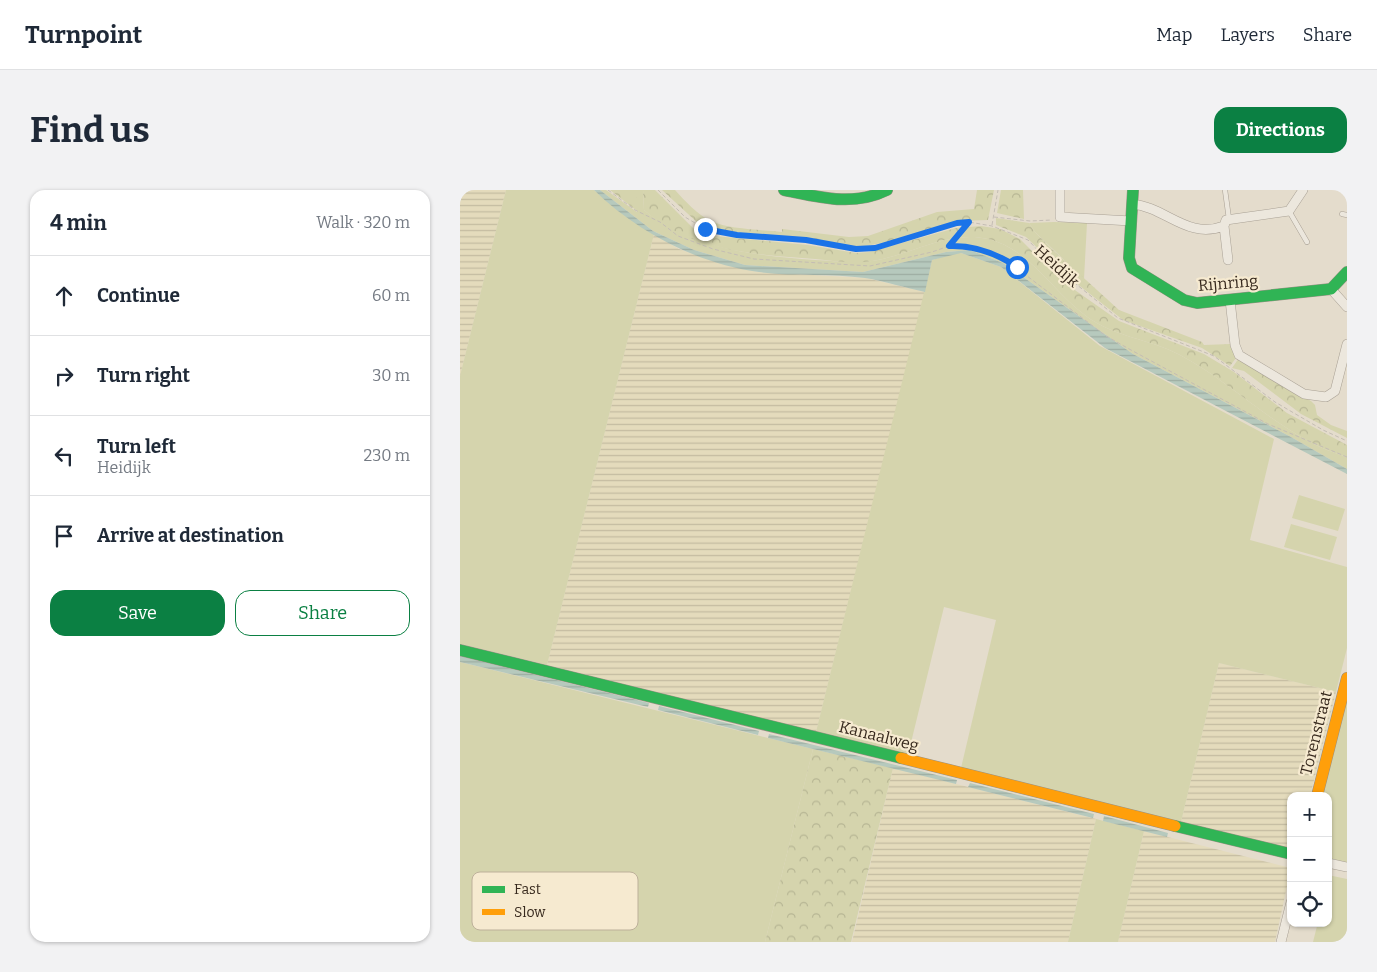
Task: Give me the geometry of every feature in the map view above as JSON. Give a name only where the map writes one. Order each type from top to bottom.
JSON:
[{"type":"street","points":[[784,190],[857,201],[873,198],[887,190]]},
{"type":"street","points":[[1060,190],[1060,217],[1131,221]]},
{"type":"street","name":"Rijnring","points":[[1133,190],[1129,258],[1132,268],[1191,302],[1230,300],[1331,289]]},
{"type":"street","points":[[1132,204],[1142,206],[1198,230],[1226,222],[1289,211],[1303,190]]},
{"type":"street","points":[[1226,222],[1228,260]]},
{"type":"street","points":[[1347,272],[1331,289],[1347,306]]},
{"type":"street","points":[[1230,300],[1235,345],[1239,355],[1304,394],[1326,397],[1335,391],[1347,344]]},
{"type":"street","name":"Kanaalweg","points":[[460,650],[1287,853]]},
{"type":"street","name":"Torenstraat","points":[[1318,792],[1347,678]]},
{"type":"street","points":[[1332,863],[1347,867]]},
{"type":"street","points":[[1281,942],[1287,918]]},
{"type":"lane","points":[[1225,190],[1226,222]]},
{"type":"lane","points":[[1289,211],[1307,242]]},
{"type":"path","points":[[608,190],[635,210],[660,222],[678,236],[713,249],[754,259],[870,266],[932,252],[949,246],[975,248],[1006,260],[1106,336],[1268,424],[1347,457]]},
{"type":"path","name":"Heidijk","points":[[658,190],[685,217],[710,231],[806,240],[856,249],[875,248],[957,223],[969,222],[992,226],[1028,240],[1050,263],[1118,318],[1214,356],[1275,402],[1323,430],[1347,441]]},
{"type":"path","points":[[992,226],[998,190]]},
{"type":"path","points":[[994,217],[1030,221],[1054,220],[1060,217]]},
{"type":"path","points":[[949,246],[969,222]]},
{"type":"shaded area","points":[[460,190],[506,190],[460,376]]},
{"type":"shaded area","points":[[594,190],[600,190],[653,231],[694,250],[745,265],[863,272],[946,252],[970,250],[1003,263],[1133,354],[1291,437],[1347,469],[1347,474],[1105,348],[1001,267],[961,253],[932,260],[925,292],[865,278],[759,272],[736,268],[691,254],[670,244],[629,219]]},
{"type":"shaded area","points":[[654,234],[679,249],[716,262],[758,272],[866,278],[925,292],[816,732],[547,665]]},
{"type":"shaded area","points":[[460,656],[649,703],[648,707],[460,662]]},
{"type":"shaded area","points":[[1219,663],[1336,692],[1311,792],[1287,792],[1287,848],[1181,822]]},
{"type":"shaded area","points":[[659,706],[759,731],[758,735],[658,710]]},
{"type":"shaded area","points":[[769,734],[957,780],[956,784],[768,738]]},
{"type":"shaded area","points":[[893,768],[1096,819],[1068,942],[852,942]]},
{"type":"shaded area","points":[[970,783],[1094,814],[1093,818],[968,787]]},
{"type":"shaded area","points":[[1104,816],[1168,833],[1167,837],[1103,821]]},
{"type":"shaded area","points":[[1144,831],[1287,867],[1287,886],[1275,942],[1118,942]]},
{"type":"green space","points":[[506,190],[594,190],[623,214],[654,234],[547,665],[460,644],[460,376]]},
{"type":"green space","points":[[600,190],[606,190],[637,212],[637,190],[643,190],[644,210],[683,234],[725,248],[770,256],[862,262],[892,257],[946,240],[960,238],[974,237],[1003,244],[1029,261],[1086,316],[1108,329],[1157,345],[1201,367],[1302,438],[1324,449],[1347,457],[1347,469],[1291,437],[1133,354],[1003,263],[970,250],[946,252],[863,272],[745,265],[694,250],[653,231]]},
{"type":"green space","points":[[610,190],[637,190],[637,211]]},
{"type":"green space","points":[[643,190],[655,190],[694,229],[704,235],[808,245],[856,253],[869,252],[956,228],[981,226],[1000,229],[1020,239],[1062,281],[1119,321],[1204,354],[1234,372],[1287,413],[1347,445],[1347,457],[1324,449],[1302,438],[1201,367],[1180,355],[1157,345],[1108,329],[1097,323],[1074,306],[1029,261],[1003,244],[974,237],[960,238],[946,240],[892,257],[862,262],[838,262],[748,253],[703,242],[662,224],[644,210]]},
{"type":"green space","points":[[662,190],[675,190],[701,215],[718,224],[745,229],[782,232],[782,229],[849,237],[868,236],[937,212],[974,209],[977,190],[994,190],[988,220],[959,221],[887,242],[860,247],[792,237],[711,230],[700,225]]},
{"type":"green space","points":[[1001,190],[1023,190],[1024,219],[997,213]]},
{"type":"green space","points":[[996,218],[1029,223],[1053,250],[1119,310],[1202,342],[1204,345],[1230,344],[1236,358],[1230,366],[1202,348],[1123,320],[1062,272],[1026,237],[996,225]]},
{"type":"green space","points":[[1029,223],[1087,223],[1084,279],[1035,232]]},
{"type":"green space","points":[[961,253],[1001,267],[1100,346],[1274,439],[1250,540],[1347,567],[1347,648],[1336,692],[1219,663],[1181,822],[961,768],[996,620],[944,607],[908,755],[816,732],[932,260]]},
{"type":"green space","points":[[1239,358],[1311,401],[1315,405],[1317,415],[1331,425],[1347,431],[1347,438],[1301,414],[1244,371],[1232,368]]},
{"type":"green space","points":[[1299,495],[1345,509],[1338,531],[1292,518]]},
{"type":"green space","points":[[1291,524],[1337,537],[1330,560],[1284,547]]},
{"type":"green space","points":[[460,662],[813,749],[765,942],[460,942]]},
{"type":"green space","points":[[1347,691],[1347,863],[1332,859],[1332,792],[1322,792]]},
{"type":"green space","points":[[813,749],[893,768],[851,942],[765,942]]},
{"type":"green space","points":[[1096,819],[1144,831],[1118,942],[1068,942]]},
{"type":"green space","points":[[1332,876],[1347,879],[1347,942],[1313,942],[1317,927],[1332,927]]},
{"type":"traffic: fast","points":[[784,190],[836,199],[861,198],[887,190]]},
{"type":"traffic: fast","points":[[1133,190],[1129,258],[1132,268],[1184,300],[1197,303],[1331,289],[1347,272]]},
{"type":"traffic: fast","points":[[460,650],[901,758]]},
{"type":"traffic: fast","points":[[1175,826],[1287,853]]},
{"type":"traffic: slow","points":[[1318,792],[1347,678]]},
{"type":"traffic: slow","points":[[901,758],[1175,826]]},
{"type":"route","points":[[705,229],[737,235],[806,240],[856,249],[875,248],[927,231],[957,223],[969,222],[949,246],[975,248],[998,256],[1017,267]]}]
